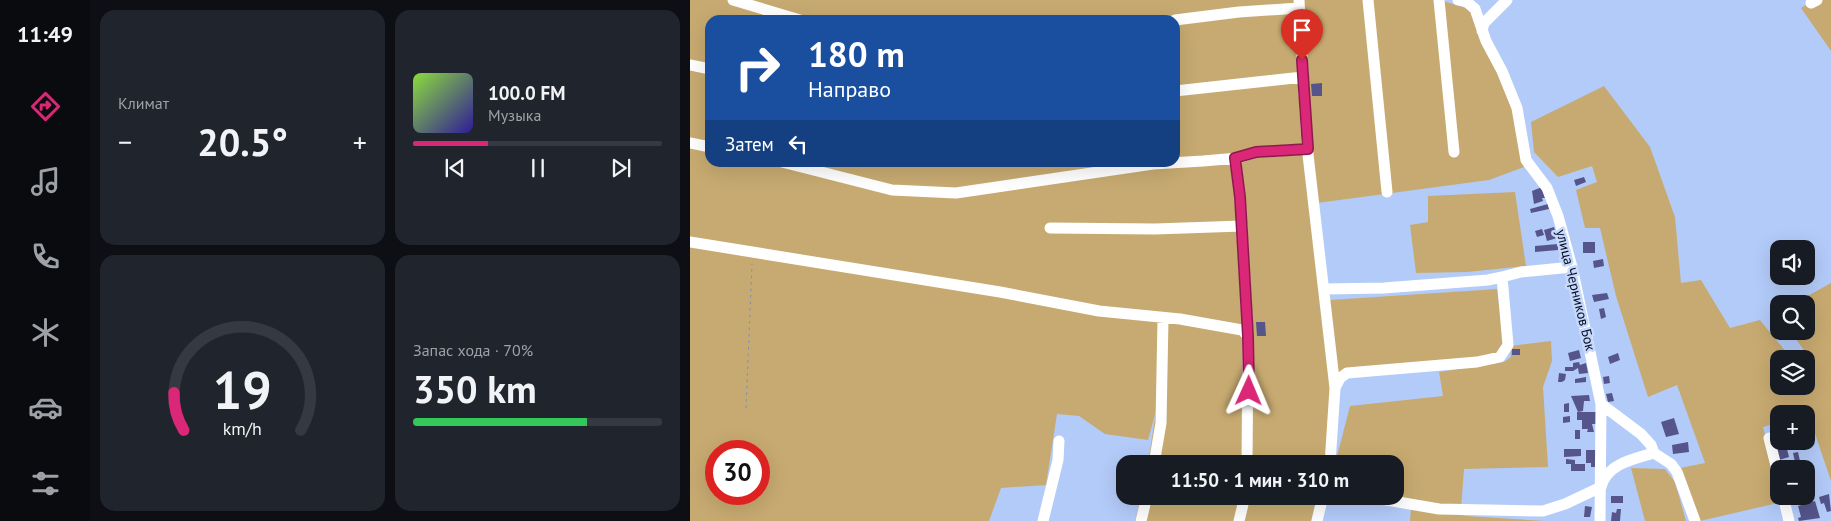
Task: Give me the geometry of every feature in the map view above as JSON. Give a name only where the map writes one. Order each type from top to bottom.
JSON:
[{"type":"street","points":[[733,0],[783,15]]},
{"type":"street","points":[[1368,0],[1387,192]]},
{"type":"street","points":[[1439,0],[1454,152]]},
{"type":"street","name":"улица Черников Бок","points":[[1458,0],[1467,2],[1475,9],[1481,22],[1482,32],[1502,71],[1517,108],[1526,160],[1543,180],[1558,216],[1572,267],[1602,404],[1600,521]]},
{"type":"street","points":[[1482,32],[1484,23],[1507,0]]},
{"type":"street","points":[[1180,19],[1299,4],[1308,149],[1335,388],[1331,455]]},
{"type":"street","points":[[690,65],[705,69]]},
{"type":"street","points":[[1180,90],[1303,78]]},
{"type":"street","points":[[690,143],[705,146]]},
{"type":"street","points":[[1180,162],[1235,158],[1256,152],[1308,149]]},
{"type":"street","points":[[1235,158],[1242,226],[1248,336],[1247,455]]},
{"type":"street","points":[[802,167],[892,190],[956,193],[1133,167]]},
{"type":"street","points":[[1050,228],[1242,226]]},
{"type":"street","points":[[690,242],[1000,292],[1099,311],[1225,327],[1242,330],[1248,336]]},
{"type":"street","points":[[1325,289],[1384,288],[1488,280],[1521,272],[1572,267]]},
{"type":"street","points":[[1335,388],[1340,378],[1347,373],[1477,362],[1500,357],[1508,344],[1502,277]]},
{"type":"street","points":[[1156,455],[1161,423],[1163,319]]},
{"type":"street","points":[[1602,404],[1640,434],[1651,445],[1654,453],[1671,464],[1677,472],[1695,521]]},
{"type":"street","points":[[1769,438],[1774,460]]},
{"type":"street","points":[[1043,521],[1058,460],[1059,441]]},
{"type":"street","points":[[1404,503],[1439,509],[1543,511],[1566,504],[1601,487],[1605,476],[1613,468],[1654,453]]},
{"type":"street","points":[[1141,521],[1145,505]]},
{"type":"street","points":[[1238,521],[1242,505]]},
{"type":"street","points":[[1317,521],[1321,505]]},
{"type":"street","points":[[1785,505],[1789,521]]},
{"type":"path","points":[[746,408],[752,252]]},
{"type":"shaded area","points":[[690,0],[1440,0],[1469,9],[1514,109],[1524,167],[1489,180],[1317,203],[1330,300],[1497,289],[1506,358],[1349,376],[1342,380],[1326,455],[1149,455],[1156,411],[1148,440],[1105,434],[1079,416],[1057,414],[1046,485],[1001,488],[989,521],[690,521]]},
{"type":"shaded area","points":[[1814,0],[1831,0],[1831,51],[1801,8]]},
{"type":"shaded area","points":[[1604,86],[1650,147],[1675,217],[1681,283],[1701,280],[1730,328],[1760,320],[1770,332],[1770,340],[1776,340],[1785,350],[1770,350],[1770,395],[1815,395],[1815,350],[1804,350],[1797,340],[1815,340],[1815,295],[1809,295],[1831,283],[1831,481],[1815,434],[1815,405],[1770,405],[1770,425],[1763,427],[1771,460],[1770,505],[1700,521],[1680,468],[1705,463],[1677,385],[1648,397],[1616,296],[1600,228],[1585,228],[1576,190],[1597,182],[1592,166],[1558,177],[1534,152],[1531,122]]},
{"type":"shaded area","points":[[1515,192],[1526,266],[1467,272],[1416,273],[1410,225],[1428,222],[1428,196]]},
{"type":"shaded area","points":[[1551,341],[1552,361],[1543,387],[1548,467],[1464,469],[1461,509],[1404,498],[1404,455],[1337,455],[1350,406],[1443,396],[1439,372],[1504,362],[1511,357],[1510,346]]},
{"type":"shaded area","points":[[1631,468],[1665,469],[1675,482],[1686,521],[1645,521]]},
{"type":"shaded area","points":[[1139,505],[1315,505],[1311,521],[1135,521]]},
{"type":"shaded area","points":[[1411,508],[1467,516],[1545,521],[1410,521]]},
{"type":"building","points":[[1322,83],[1322,96],[1312,96],[1311,84]]},
{"type":"building","points":[[1584,177],[1586,182],[1576,186],[1574,180]]},
{"type":"building","points":[[1542,187],[1545,198],[1542,198],[1543,201],[1534,204],[1532,191]]},
{"type":"building","points":[[1548,204],[1549,209],[1531,213],[1530,209]]},
{"type":"building","points":[[1554,227],[1557,238],[1547,241],[1544,230]]},
{"type":"building","points":[[1542,229],[1544,235],[1537,237],[1535,231]]},
{"type":"building","points":[[1583,242],[1595,242],[1595,253],[1583,253]]},
{"type":"building","points":[[1558,244],[1558,250],[1535,252],[1535,246]]},
{"type":"building","points":[[1603,259],[1604,266],[1594,268],[1593,261]]},
{"type":"building","points":[[1607,293],[1609,299],[1594,302],[1592,295]]},
{"type":"building","points":[[1604,308],[1606,317],[1601,319],[1599,309]]},
{"type":"building","points":[[1256,322],[1265,322],[1266,336],[1257,336]]},
{"type":"building","points":[[1512,349],[1520,349],[1520,355],[1512,355]]},
{"type":"building","points":[[1579,350],[1581,358],[1570,361],[1568,353]]},
{"type":"building","points":[[1618,353],[1620,360],[1610,364],[1608,357]]},
{"type":"building","points":[[1579,362],[1580,365],[1586,363],[1588,373],[1579,374],[1578,368],[1573,371],[1565,371],[1565,367],[1573,367],[1573,363]]},
{"type":"building","points":[[1559,373],[1566,374],[1565,380],[1562,382],[1558,382]]},
{"type":"building","points":[[1609,376],[1610,383],[1604,384],[1603,377]]},
{"type":"building","points":[[1586,377],[1586,382],[1575,383],[1575,379]]},
{"type":"building","points":[[1612,393],[1614,401],[1608,402],[1606,394]]},
{"type":"building","points":[[1589,395],[1590,401],[1584,401],[1583,411],[1578,412],[1571,396]]},
{"type":"building","points":[[1569,403],[1569,412],[1564,412],[1564,404]]},
{"type":"building","points":[[1577,412],[1597,412],[1597,424],[1592,424],[1594,432],[1587,432],[1588,429],[1582,429],[1582,420],[1577,420]]},
{"type":"building","points":[[1570,416],[1570,422],[1563,423],[1563,417]]},
{"type":"building","points":[[1674,418],[1679,434],[1666,437],[1661,422]]},
{"type":"building","points":[[1575,430],[1580,430],[1580,439],[1575,439]]},
{"type":"building","points":[[1688,442],[1689,452],[1673,454],[1672,445]]},
{"type":"building","points":[[1564,449],[1581,449],[1581,456],[1564,457]]},
{"type":"building","points":[[1586,450],[1598,450],[1598,467],[1591,467],[1591,463],[1586,463]]},
{"type":"building","points":[[1776,450],[1787,450],[1789,457],[1779,460]]},
{"type":"building","points":[[1798,452],[1800,460],[1795,460],[1793,453]]},
{"type":"building","points":[[1566,459],[1575,460],[1575,464],[1585,464],[1585,471],[1571,471],[1571,464],[1566,464]]},
{"type":"building","points":[[1829,494],[1831,511],[1827,512],[1824,503],[1821,504],[1819,497]]},
{"type":"building","points":[[1611,496],[1623,496],[1623,503],[1611,503]]},
{"type":"building","points":[[1815,501],[1820,518],[1799,521],[1798,518],[1801,517],[1798,506],[1815,505]]},
{"type":"building","points":[[1585,506],[1592,507],[1590,517],[1584,517]]},
{"type":"building","points":[[1617,509],[1621,509],[1620,521],[1611,521],[1612,512],[1616,513]]},
{"type":"route","points":[[1249,391],[1248,336],[1240,197],[1235,158],[1256,152],[1308,149],[1302,60]]}]
